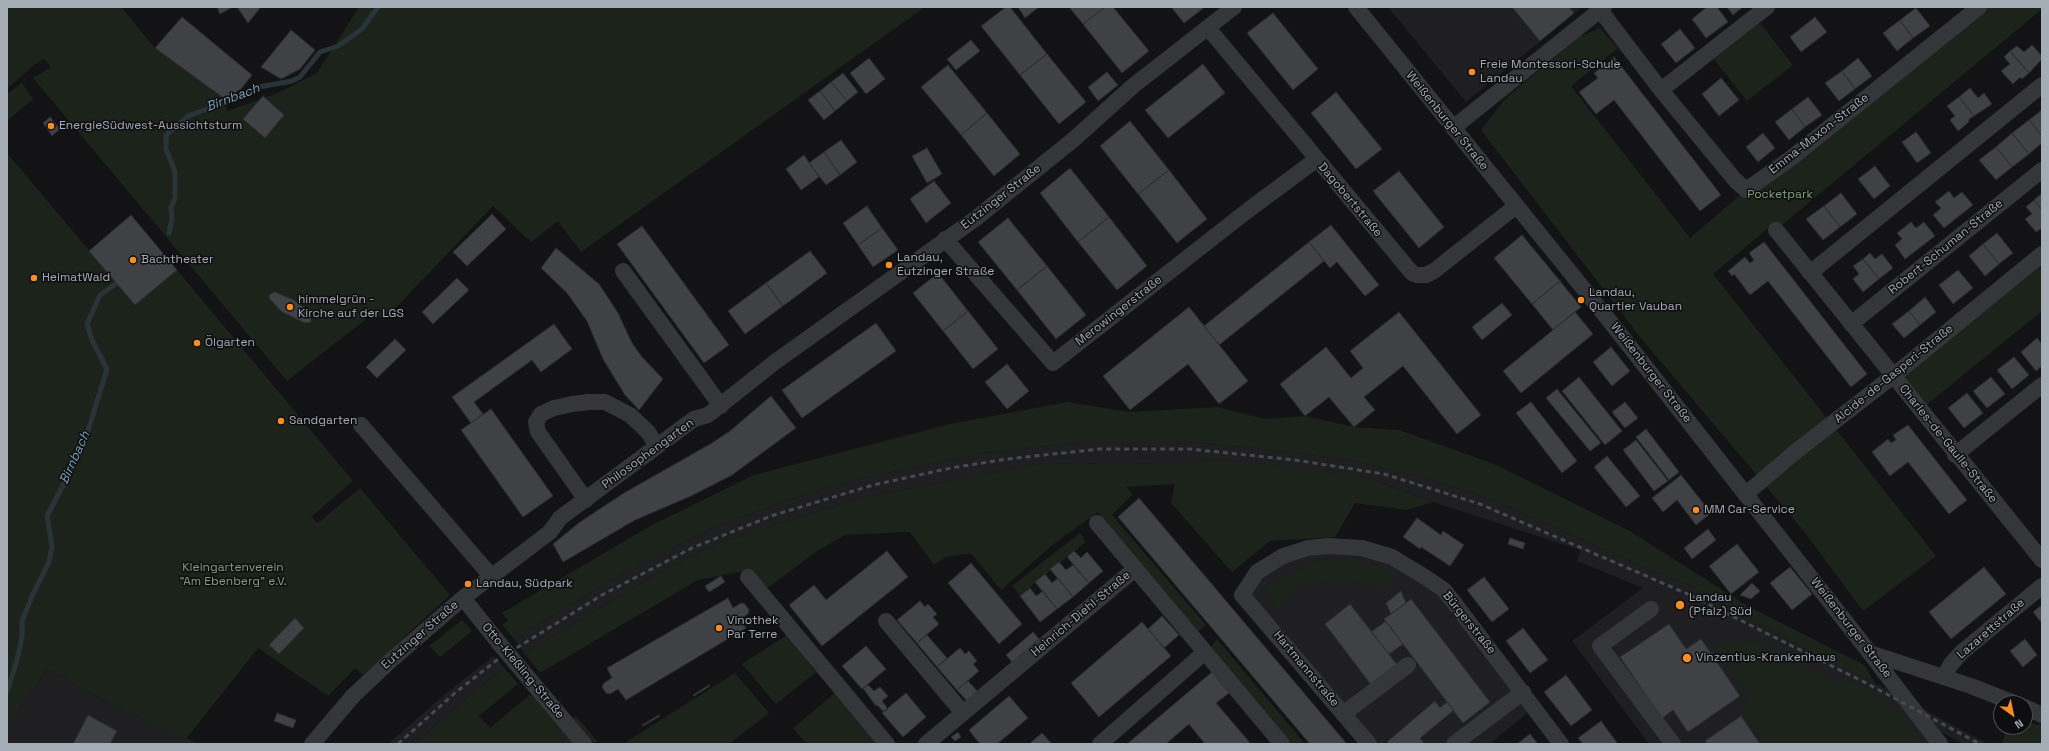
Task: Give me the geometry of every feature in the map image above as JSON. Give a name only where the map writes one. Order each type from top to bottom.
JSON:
[{"type":"street","name":"Eutzinger Straße","points":[[760,375],[774,362],[975,219],[1073,140],[1133,86],[1234,7]]},
{"type":"street","name":"Weißenburger Straße","points":[[1356,7],[1612,324],[1940,744]]},
{"type":"street","points":[[1661,90],[1767,7]]},
{"type":"street","name":"Emma-Maxon-Straße","points":[[1602,9],[1661,90],[1735,180],[1746,190],[1790,159],[1979,7]]},
{"type":"street","points":[[1453,128],[1602,9]]},
{"type":"street","name":"Dagobertstraße","points":[[1208,28],[1408,269],[1417,275],[1426,275],[1434,271],[1516,206]]},
{"type":"street","points":[[1810,273],[2042,85]]},
{"type":"street","name":"Merowingerstraße","points":[[945,239],[1053,363],[1247,211],[1317,159]]},
{"type":"street","name":"Robert-Schuman-Straße","points":[[1851,324],[2042,170]]},
{"type":"street","name":"Charles-de-Gaulle-Straße","points":[[1776,230],[1892,376],[2042,560]]},
{"type":"street","name":"Alcide-de-Gasperi-Straße","points":[[1746,494],[1800,448],[1892,376],[2042,254]]},
{"type":"street","points":[[623,271],[721,406]]},
{"type":"street","name":"Philosophengarten","points":[[541,539],[550,532],[560,518],[694,419],[708,415],[760,375]]},
{"type":"street","points":[[1956,454],[2042,385]]},
{"type":"street","points":[[586,500],[538,432],[536,422],[541,414],[554,408],[572,404],[605,402],[630,415],[648,432],[657,446]]},
{"type":"street","points":[[361,425],[491,576]]},
{"type":"street","points":[[1097,523],[1136,569]]},
{"type":"street","name":"Eutzinger Straße","points":[[312,744],[370,679],[463,598],[541,539]]},
{"type":"street","name":"Bürgerstraße","points":[[1242,595],[1257,572],[1283,556],[1308,548],[1346,546],[1376,552],[1407,564],[1444,590],[1561,744]]},
{"type":"street","name":"Heinrich-Diehl-Straße","points":[[926,744],[1136,569],[1282,744]]},
{"type":"street","points":[[748,577],[887,744]]},
{"type":"street","name":"Lazarettstraße","points":[[1944,677],[1951,664],[1962,652],[2042,586]]},
{"type":"street","name":"Hartmannstraße","points":[[1242,595],[1369,744]]},
{"type":"street","name":"Otto-Kießling-Straße","points":[[463,598],[489,632],[584,744]]},
{"type":"street","points":[[1651,609],[1600,646],[1673,744]]},
{"type":"street","points":[[886,621],[963,713]]},
{"type":"street","points":[[1100,744],[1205,652]]},
{"type":"street","points":[[1870,653],[1944,677],[1993,695]]},
{"type":"street","points":[[1343,714],[1408,665]]},
{"type":"street","points":[[1454,744],[1523,692]]},
{"type":"shaded area","name":"Freie Montessori-Schule Landau","points":[[1388,7],[1582,7],[1466,102]]},
{"type":"shaded area","points":[[1092,441],[1172,441],[1246,447],[1349,460],[1429,479],[1496,501],[1637,564],[1686,584],[1810,652],[1875,683],[1988,744],[1963,744],[1922,721],[1939,744],[1649,744],[1572,641],[1643,588],[1577,561],[1580,550],[1433,502],[1371,479],[1226,460],[1156,464],[1043,463],[860,498],[716,544],[667,568],[524,653],[514,639],[624,573],[714,527],[777,504],[841,483],[982,453]]},
{"type":"shaded area","points":[[1346,546],[1425,577],[1534,707],[1490,744],[1369,744],[1242,595],[1270,564]]},
{"type":"shaded area","points":[[494,656],[504,668],[457,706],[415,744],[388,744],[451,689]]},
{"type":"shaded area","points":[[47,669],[124,711],[200,744],[7,744],[7,726]]},
{"type":"green space","points":[[7,7],[121,7],[155,48],[225,99],[227,111],[278,93],[317,73],[359,7],[925,7],[581,252],[558,221],[531,242],[493,206],[384,320],[375,312],[287,381],[33,78],[51,67],[44,59],[34,65],[7,89]]},
{"type":"green space","name":"Pocketpark","points":[[1979,7],[2042,7],[2042,9],[1776,230],[1772,225],[1713,274],[1936,556],[1863,611],[1803,530],[1640,337],[1481,130],[1505,99],[1579,37],[1600,28],[1618,48],[1571,86],[1690,238],[1746,190]]},
{"type":"green space","points":[[1760,23],[1793,65],[1747,101],[1714,59]]},
{"type":"green space","points":[[22,83],[33,99],[7,121],[7,94]]},
{"type":"green space","name":"Kleingartenverein \"Am Ebenberg\" e.V.","points":[[7,153],[135,305],[177,270],[353,481],[311,517],[318,523],[360,488],[450,595],[363,675],[355,668],[328,696],[258,648],[186,739],[124,711],[47,669],[7,726]]},
{"type":"green space","points":[[2042,254],[2042,311],[1920,410],[1893,376]]},
{"type":"green space","points":[[1067,402],[1130,412],[1217,407],[1265,419],[1305,416],[1354,427],[1399,430],[1494,464],[1628,530],[1746,605],[1864,665],[1875,683],[1810,652],[1686,584],[1637,564],[1496,501],[1429,479],[1349,460],[1246,447],[1172,441],[1092,441],[982,453],[841,483],[714,527],[624,573],[514,639],[502,625],[508,621],[502,613],[652,525],[754,475],[950,424]]},
{"type":"green space","points":[[1226,460],[1293,467],[1371,479],[1433,502],[1407,510],[1355,503],[1335,537],[1270,541],[1232,572],[1171,503],[1175,484],[1126,487],[1133,494],[1112,515],[1206,625],[1198,632],[1098,512],[1056,542],[1001,590],[971,553],[946,557],[934,565],[910,532],[845,535],[817,551],[761,593],[743,571],[698,580],[540,673],[524,653],[667,568],[716,544],[860,498],[1043,463],[1156,464]]},
{"type":"green space","points":[[1080,533],[1086,542],[1020,595],[1012,586]]},
{"type":"green space","points":[[1315,561],[1361,561],[1398,573],[1388,588],[1340,581],[1301,585],[1277,608],[1265,588]]},
{"type":"green space","points":[[462,620],[472,631],[440,657],[429,646]]},
{"type":"green space","points":[[787,635],[816,672],[776,704],[742,664]]},
{"type":"green space","points":[[1217,639],[1305,744],[1292,744],[1211,647]]},
{"type":"green space","points":[[1754,640],[1838,684],[1843,676],[1903,713],[1922,744],[1764,744],[1738,706],[1750,697],[1715,645]]},
{"type":"green space","points":[[504,668],[518,684],[479,716],[490,728],[532,693],[576,744],[415,744],[457,706]]},
{"type":"green space","points":[[735,673],[769,713],[729,744],[623,744]]},
{"type":"green space","points":[[835,693],[878,744],[806,744],[793,728]]},
{"type":"green space","points":[[576,716],[597,741],[594,744],[573,719]]},
{"type":"green space","points":[[2033,724],[2042,725],[2042,744],[2002,744],[2005,735],[2033,735]]},
{"type":"building","points":[[217,7],[233,7],[220,14]]},
{"type":"building","points":[[237,7],[261,7],[248,23]]},
{"type":"building","points":[[1006,7],[1010,7],[1047,54],[1020,75],[981,26]]},
{"type":"building","points":[[1018,7],[1039,7],[1025,18]]},
{"type":"building","points":[[1069,7],[1105,7],[1083,24]]},
{"type":"building","points":[[1105,7],[1113,7],[1149,51],[1122,73],[1083,24]]},
{"type":"building","points":[[1171,7],[1205,7],[1184,23]]},
{"type":"building","points":[[1512,7],[1569,7],[1574,13],[1540,41]]},
{"type":"building","points":[[1707,7],[1717,7],[1728,22],[1706,38],[1692,19]]},
{"type":"building","points":[[1727,7],[1743,7],[1733,15]]},
{"type":"building","points":[[1916,8],[1930,26],[1913,38],[1900,20]]},
{"type":"building","points":[[1273,13],[1318,69],[1293,90],[1247,33]]},
{"type":"building","points":[[182,17],[252,75],[241,89],[225,99],[155,48]]},
{"type":"building","points":[[1815,17],[1827,32],[1801,52],[1790,37]]},
{"type":"building","points":[[1900,20],[1913,38],[1897,51],[1883,33]]},
{"type":"building","points":[[1680,29],[1695,48],[1676,63],[1661,44]]},
{"type":"building","points":[[291,30],[315,50],[300,69],[281,79],[261,67]]},
{"type":"building","points":[[971,40],[980,51],[956,70],[947,59]]},
{"type":"building","points":[[2032,45],[2042,56],[2042,59],[2029,73],[2010,51],[2017,46],[2024,52]]},
{"type":"building","points":[[2010,51],[2029,73],[2022,79],[2020,77],[2013,84],[2001,71],[2010,64],[2004,57]]},
{"type":"building","points":[[1047,54],[1086,102],[1059,124],[1020,75]]},
{"type":"building","points":[[1614,57],[1721,195],[1700,211],[1614,100],[1596,114],[1579,92],[1598,78],[1594,73]]},
{"type":"building","points":[[869,58],[885,79],[866,94],[850,73]]},
{"type":"building","points":[[1858,58],[1872,76],[1855,89],[1842,71]]},
{"type":"building","points":[[1203,64],[1225,93],[1168,138],[1145,110]]},
{"type":"building","points":[[948,65],[987,113],[961,135],[921,87]]},
{"type":"building","points":[[1842,71],[1855,89],[1839,101],[1825,83]]},
{"type":"building","points":[[1107,72],[1118,85],[1098,101],[1088,87]]},
{"type":"building","points":[[843,73],[858,92],[847,101],[831,82]]},
{"type":"building","points":[[1721,78],[1739,100],[1719,116],[1702,94]]},
{"type":"building","points":[[831,82],[847,101],[835,111],[820,91]]},
{"type":"building","points":[[1970,88],[1978,98],[1984,93],[1992,104],[1974,116],[1959,97]]},
{"type":"building","points":[[820,91],[835,111],[824,120],[808,100]]},
{"type":"building","points":[[1336,92],[1382,149],[1356,169],[1311,113]]},
{"type":"building","points":[[263,96],[284,115],[265,138],[243,119]]},
{"type":"building","points":[[1808,97],[1822,115],[1805,127],[1792,109]]},
{"type":"building","points":[[1959,97],[1974,116],[1958,131],[1950,120],[1955,116],[1947,106]]},
{"type":"building","points":[[1792,109],[1805,127],[1789,140],[1775,122]]},
{"type":"building","points":[[2042,110],[2042,136],[2029,120]]},
{"type":"building","points":[[987,113],[1020,154],[994,176],[961,135]]},
{"type":"building","name":"EnergieSüdwest-Aussichtsturm","points":[[50,117],[60,129],[52,136],[43,123]]},
{"type":"building","points":[[2029,120],[2042,136],[2042,143],[2029,154],[2012,133]]},
{"type":"building","points":[[1130,121],[1169,170],[1138,194],[1100,146]]},
{"type":"building","points":[[1916,132],[1931,153],[1917,163],[1902,142]]},
{"type":"building","points":[[1763,133],[1775,148],[1758,162],[1746,147]]},
{"type":"building","points":[[2012,133],[2029,154],[2012,167],[1996,147]]},
{"type":"building","points":[[841,140],[857,162],[840,175],[824,152]]},
{"type":"building","points":[[1996,147],[2012,167],[1996,180],[1979,160]]},
{"type":"building","points":[[927,148],[942,174],[927,183],[912,156]]},
{"type":"building","points":[[824,152],[840,175],[826,185],[809,163]]},
{"type":"building","points":[[804,155],[819,177],[801,190],[786,169]]},
{"type":"building","points":[[1875,166],[1890,186],[1874,199],[1858,179]]},
{"type":"building","points":[[1070,168],[1109,217],[1078,242],[1040,193]]},
{"type":"building","points":[[1169,170],[1207,219],[1177,243],[1138,194]]},
{"type":"building","points":[[1399,171],[1444,227],[1419,248],[1373,191]]},
{"type":"building","points":[[934,181],[951,203],[926,223],[910,199]]},
{"type":"building","points":[[1949,191],[1954,198],[1962,192],[1973,205],[1944,228],[1933,215],[1941,208],[1935,202]]},
{"type":"building","points":[[1841,193],[1857,214],[1840,227],[1824,206]]},
{"type":"building","points":[[2041,194],[2042,195],[2042,210],[2034,200]]},
{"type":"building","points":[[2034,200],[2042,210],[2042,228],[2036,232],[2025,219],[2032,214],[2026,207]]},
{"type":"building","points":[[867,206],[882,228],[858,245],[843,223]]},
{"type":"building","points":[[1824,206],[1840,227],[1823,240],[1806,219]]},
{"type":"building","points":[[492,214],[506,229],[467,266],[453,252]]},
{"type":"building","name":"Bachtheater","points":[[131,215],[177,270],[135,305],[89,251]]},
{"type":"building","points":[[1109,217],[1147,266],[1117,290],[1078,242]]},
{"type":"building","points":[[1008,218],[1047,266],[1017,290],[978,242]]},
{"type":"building","points":[[1911,222],[1916,228],[1924,222],[1935,236],[1905,259],[1895,245],[1902,239],[1897,233]]},
{"type":"building","points":[[1331,225],[1379,285],[1365,296],[1337,262],[1330,268],[1309,242]]},
{"type":"building","points":[[642,226],[729,345],[704,363],[617,244]]},
{"type":"building","points":[[882,228],[898,250],[873,267],[858,245]]},
{"type":"building","points":[[1997,233],[2013,253],[1999,264],[1983,244]]},
{"type":"building","points":[[1522,235],[1560,281],[1532,304],[1494,258]]},
{"type":"building","points":[[1309,242],[1324,261],[1219,345],[1204,326]]},
{"type":"building","points":[[1764,242],[1867,374],[1851,387],[1768,281],[1750,295],[1734,274],[1732,276],[1728,271],[1745,257],[1750,263],[1754,260],[1749,253]]},
{"type":"building","points":[[1983,244],[1999,264],[1985,276],[1969,256]]},
{"type":"building","points":[[556,248],[599,284],[618,313],[632,343],[642,357],[663,379],[639,410],[625,395],[603,359],[587,321],[567,293],[541,268]]},
{"type":"building","points":[[810,251],[827,273],[783,306],[766,283]]},
{"type":"building","points":[[1870,253],[1875,259],[1882,254],[1893,268],[1879,279],[1863,259]]},
{"type":"building","points":[[1863,259],[1879,279],[1863,292],[1853,279],[1859,274],[1853,266]]},
{"type":"building","points":[[1047,266],[1086,315],[1056,339],[1017,290]]},
{"type":"building","points":[[1958,270],[1973,288],[1953,304],[1939,285]]},
{"type":"building","points":[[938,273],[968,311],[943,331],[913,293]]},
{"type":"building","points":[[457,278],[469,290],[433,324],[422,312]]},
{"type":"building","points":[[1560,281],[1581,307],[1553,330],[1532,304]]},
{"type":"building","points":[[766,283],[783,306],[745,334],[728,311]]},
{"type":"building","name":"himmelgrün - Kirche auf der LGS","points":[[275,292],[294,300],[304,308],[311,318],[311,322],[305,323],[282,312],[269,298],[269,295]]},
{"type":"building","points":[[1925,297],[1936,312],[1920,325],[1909,311]]},
{"type":"building","points":[[1502,303],[1512,315],[1482,340],[1472,327]]},
{"type":"building","points":[[1189,307],[1248,381],[1219,404],[1188,364],[1130,410],[1103,376]]},
{"type":"building","points":[[968,311],[998,349],[973,369],[943,331]]},
{"type":"building","points":[[1909,311],[1920,325],[1904,338],[1892,324]]},
{"type":"building","points":[[1399,312],[1481,415],[1457,434],[1403,366],[1364,397],[1375,410],[1354,427],[1329,397],[1305,416],[1280,384],[1326,347],[1351,378],[1363,368],[1350,351]]},
{"type":"building","points":[[1575,312],[1593,334],[1521,393],[1503,371]]},
{"type":"building","points":[[876,323],[896,351],[802,418],[782,390]]},
{"type":"building","points":[[554,324],[572,349],[541,372],[532,360],[474,402],[483,414],[471,423],[452,397]]},
{"type":"building","points":[[2037,338],[2042,344],[2042,366],[2036,371],[2021,352]]},
{"type":"building","points":[[395,339],[406,350],[377,378],[366,367]]},
{"type":"building","points":[[1611,347],[1630,371],[1612,386],[1593,362]]},
{"type":"building","points":[[2014,357],[2029,375],[2012,389],[1997,370]]},
{"type":"building","points":[[1007,364],[1029,391],[1007,409],[985,382]]},
{"type":"building","points":[[1579,377],[1622,431],[1605,445],[1562,391]]},
{"type":"building","points":[[1991,377],[2005,394],[1987,408],[1973,391]]},
{"type":"building","points":[[1557,389],[1601,443],[1590,451],[1546,398]]},
{"type":"building","points":[[1967,393],[1983,413],[1964,428],[1948,408]]},
{"type":"building","points":[[771,396],[796,428],[732,475],[691,496],[635,520],[563,562],[553,544],[580,522],[624,493],[712,443],[730,431]]},
{"type":"building","points":[[1531,402],[1577,461],[1562,473],[1516,413]]},
{"type":"building","points":[[1625,402],[1638,418],[1625,428],[1612,412]]},
{"type":"building","points":[[491,409],[553,496],[523,517],[461,430]]},
{"type":"building","points":[[1908,425],[1967,500],[1949,514],[1908,462],[1890,476],[1872,452],[1888,439],[1891,443],[1896,440],[1893,435]]},
{"type":"building","points":[[1646,429],[1679,472],[1669,480],[1636,437]]},
{"type":"building","points":[[1636,440],[1668,481],[1654,491],[1623,450]]},
{"type":"building","points":[[1607,456],[1640,496],[1626,507],[1594,467]]},
{"type":"building","points":[[1681,475],[1711,513],[1696,525],[1677,500],[1663,512],[1652,498]]},
{"type":"building","points":[[1139,498],[1347,744],[1310,744],[1118,517]]},
{"type":"building","points":[[1417,518],[1441,535],[1443,531],[1464,545],[1450,566],[1421,547],[1420,549],[1403,537]]},
{"type":"building","points":[[1708,529],[1716,540],[1692,559],[1684,548]]},
{"type":"building","points":[[1510,538],[1525,543],[1523,549],[1508,544]]},
{"type":"building","points":[[1737,544],[1759,572],[1731,594],[1709,566]]},
{"type":"building","points":[[887,551],[908,577],[822,646],[789,605],[814,585],[826,600]]},
{"type":"building","points":[[1074,551],[1081,558],[1087,552],[1103,571],[1089,583],[1067,557]]},
{"type":"building","points":[[1059,562],[1066,570],[1073,565],[1089,583],[1073,597],[1050,569]]},
{"type":"building","points":[[971,563],[1022,624],[999,644],[948,583]]},
{"type":"building","points":[[1790,567],[1812,594],[1792,610],[1770,583]]},
{"type":"building","points":[[1984,567],[2006,594],[1951,639],[1929,612]]},
{"type":"building","points":[[1045,574],[1052,583],[1058,578],[1073,597],[1057,609],[1035,582]]},
{"type":"building","points":[[721,576],[725,582],[709,592],[705,586]]},
{"type":"building","points":[[1484,577],[1509,609],[1492,622],[1467,590]]},
{"type":"building","points":[[1752,583],[1760,591],[1751,599],[1740,595]]},
{"type":"building","points":[[1030,588],[1036,596],[1043,591],[1057,609],[1040,622],[1020,596]]},
{"type":"building","points":[[1401,591],[1406,603],[1391,614],[1386,603]]},
{"type":"building","points":[[728,598],[733,608],[741,603],[745,604],[749,610],[748,614],[740,619],[746,628],[626,700],[618,689],[610,694],[606,693],[602,687],[604,683],[612,678],[607,668]]},
{"type":"building","points":[[1411,599],[1490,702],[1463,723],[1384,619]]},
{"type":"building","points":[[920,601],[925,607],[928,604],[937,614],[933,617],[939,624],[917,643],[897,620]]},
{"type":"building","points":[[1350,604],[1398,666],[1372,686],[1325,624]]},
{"type":"building","points":[[2042,605],[2042,623],[2033,612]]},
{"type":"building","points":[[1162,616],[1179,635],[1164,648],[1148,629]]},
{"type":"building","points":[[295,618],[304,628],[279,654],[269,645]]},
{"type":"building","points":[[1386,621],[1403,644],[1389,654],[1371,632]]},
{"type":"building","points":[[1142,622],[1171,656],[1099,717],[1071,683]]},
{"type":"building","points":[[1669,624],[1686,649],[1701,639],[1740,696],[1688,732],[1673,710],[1662,718],[1620,657]]},
{"type":"building","points":[[1523,628],[1548,660],[1530,673],[1506,641]]},
{"type":"building","points":[[1033,632],[1039,639],[1012,662],[1006,655]]},
{"type":"building","points":[[927,635],[947,658],[937,667],[917,643]]},
{"type":"building","points":[[2025,639],[2037,655],[2023,667],[2010,651]]},
{"type":"building","points":[[866,646],[886,669],[862,689],[842,666]]},
{"type":"building","points":[[960,648],[965,654],[969,651],[977,661],[973,664],[979,671],[957,690],[937,667]]},
{"type":"building","points":[[1212,672],[1229,693],[1216,703],[1251,744],[1205,744],[1189,724],[1166,744],[1127,744]]},
{"type":"building","points":[[1566,675],[1592,710],[1571,726],[1544,692]]},
{"type":"building","points":[[968,681],[978,692],[967,701],[957,690]]},
{"type":"building","points":[[709,685],[710,686],[694,696],[693,695]]},
{"type":"building","points":[[868,685],[874,691],[880,687],[888,696],[882,701],[888,709],[884,712],[877,705],[876,706],[863,688]]},
{"type":"building","points":[[906,693],[926,717],[903,737],[882,713]]},
{"type":"building","points":[[1009,696],[1028,718],[997,744],[980,744],[969,730]]},
{"type":"building","points":[[1435,701],[1440,708],[1447,702],[1454,710],[1420,738],[1425,744],[1389,744],[1387,742]]},
{"type":"building","points":[[277,713],[296,720],[293,728],[274,721]]},
{"type":"building","points":[[88,715],[117,731],[110,744],[73,744]]},
{"type":"building","points":[[659,715],[660,716],[643,726],[642,725]]},
{"type":"building","points":[[1741,716],[1760,744],[1707,744],[1705,741]]},
{"type":"building","points":[[1601,721],[1618,744],[1583,744],[1578,738]]},
{"type":"building","points":[[958,732],[961,737],[955,741],[951,737]]},
{"type":"building","points":[[1042,733],[1052,744],[1029,744]]},
{"type":"building","points":[[1530,734],[1538,744],[1517,744]]},
{"type":"waterway","name":"Birnbach","points":[[169,233],[172,219],[171,208],[175,198],[175,172],[166,149],[166,135],[190,115],[225,103],[259,87],[292,81],[300,77],[320,52],[338,46],[362,29],[378,7]]},
{"type":"waterway","name":"Birnbach","points":[[7,692],[17,660],[22,637],[22,621],[32,596],[49,562],[52,546],[47,516],[83,447],[107,369],[92,340],[87,324],[100,295],[121,280]]},
{"type":"railway","points":[[398,744],[455,693],[497,660],[602,595],[692,548],[771,516],[873,485],[951,468],[1007,459],[1100,449],[1189,449],[1295,460],[1384,474],[1480,504],[1690,595],[1868,684],[1980,744]]},
{"type":"place","name":"Freie Montessori-Schule Landau","points":[[1472,72]]},
{"type":"place","name":"EnergieSüdwest-Aussichtsturm","points":[[51,126]]},
{"type":"place","name":"Bachtheater","points":[[133,260]]},
{"type":"place","name":"Landau, Eutzinger Straße","points":[[889,265]]},
{"type":"place","name":"HeimatWald","points":[[34,278]]},
{"type":"place","name":"Landau, Quartier Vauban","points":[[1581,300]]},
{"type":"place","name":"himmelgrün - Kirche auf der LGS","points":[[290,307]]},
{"type":"place","name":"Ölgarten","points":[[197,343]]},
{"type":"place","name":"Sandgarten","points":[[281,421]]},
{"type":"place","name":"MM Car-Service","points":[[1696,510]]},
{"type":"place","name":"Landau, Südpark","points":[[468,584]]},
{"type":"place","name":"Landau (Pfalz) Süd","points":[[1680,605]]},
{"type":"place","name":"Vinothek Par Terre","points":[[719,628]]},
{"type":"place","name":"Vinzentius-Krankenhaus","points":[[1687,658]]}]
